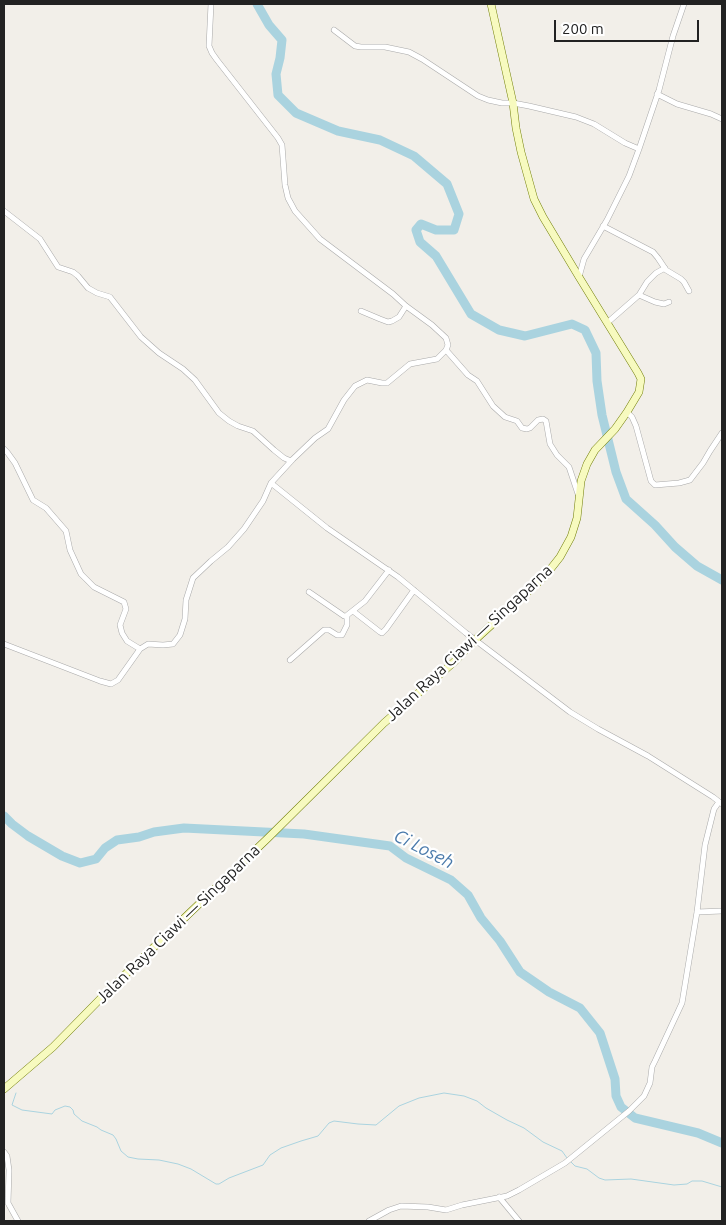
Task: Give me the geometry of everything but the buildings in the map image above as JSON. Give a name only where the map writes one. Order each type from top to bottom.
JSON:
[{"type":"main road","name":"Jalan Raya Ciawi — Singaparna","points":[[4,1089],[53,1047],[107,992],[268,838],[384,723],[454,662],[475,640],[545,576],[560,557],[571,537],[577,518],[581,481],[587,464],[595,450],[628,412],[639,392],[641,379],[578,277],[534,199],[521,152],[513,103],[491,4]]},
{"type":"street","points":[[4,644],[111,684],[118,680],[140,649],[148,644],[173,644],[180,635],[185,619],[186,600],[194,578],[228,547],[244,529],[263,501],[271,483],[315,438],[328,429],[344,400],[355,386],[367,380],[387,382],[410,364],[437,359],[446,350],[448,345],[446,338],[393,294],[320,239],[295,211],[288,198],[282,145],[216,60],[209,46],[211,4]]},
{"type":"street","points":[[578,277],[584,259],[629,176],[658,94],[673,36],[684,4]]},
{"type":"street","points":[[334,30],[355,46],[384,47],[409,52],[478,96],[495,102],[513,103],[568,115],[594,124],[639,149]]},
{"type":"street","points":[[658,94],[676,104],[722,119]]},
{"type":"street","points":[[4,211],[40,239],[58,267],[73,272],[82,279],[88,288],[110,297],[141,337],[159,353],[184,369],[195,380],[220,413],[238,426],[253,431],[284,458],[291,461]]},
{"type":"street","points":[[603,226],[652,252],[668,272],[681,279],[689,291]]},
{"type":"street","points":[[607,323],[639,295],[647,282],[656,273],[665,268]]},
{"type":"street","points":[[639,295],[655,302],[664,304],[669,302]]},
{"type":"street","points":[[361,311],[388,322],[401,315],[406,306]]},
{"type":"street","points":[[446,350],[477,381],[493,406],[505,417],[517,421],[522,428],[527,429],[538,420],[543,419],[546,421],[550,444],[557,455],[569,467],[579,503]]},
{"type":"street","points":[[628,412],[636,426],[651,481],[655,485],[679,484],[690,480],[703,464],[722,433]]},
{"type":"street","points":[[4,449],[15,463],[33,500],[46,508],[66,531],[70,550],[81,574],[94,587],[124,602],[126,609],[120,625],[122,633],[127,641],[140,649]]},
{"type":"street","points":[[271,483],[327,528],[389,570],[475,640],[570,712],[598,730],[648,756],[721,803],[714,809],[705,845],[697,912],[682,1003],[655,1061],[644,1096],[629,1111],[565,1163],[507,1196],[446,1210],[401,1206],[389,1210],[370,1221]]},
{"type":"street","points":[[347,616],[365,601],[389,570]]},
{"type":"street","points":[[353,611],[382,633],[414,590]]},
{"type":"street","points":[[310,592],[344,616],[347,616]]},
{"type":"street","points":[[290,660],[324,630],[329,630],[336,635],[342,635],[347,625],[347,616]]},
{"type":"street","points":[[697,912],[722,910]]},
{"type":"street","points":[[4,1152],[7,1156],[8,1203],[18,1221]]},
{"type":"street","points":[[499,1197],[519,1221]]},
{"type":"waterway","points":[[257,4],[269,25],[282,40],[276,74],[278,95],[296,113],[338,131],[380,140],[414,156],[447,184],[459,214],[454,230],[436,230],[421,224],[416,230],[420,242],[436,256],[471,314],[499,330],[525,336],[572,324],[585,330],[596,353],[597,381],[602,415],[616,472],[626,499],[697,566],[722,580]]},
{"type":"waterway","name":"Ci Loseh","points":[[4,816],[28,836],[62,856],[80,863],[96,859],[105,848],[117,840],[184,828],[304,834],[390,846],[406,858],[451,880],[468,895],[481,918],[500,941],[520,972],[549,992],[580,1008],[600,1033],[615,1079],[616,1096],[621,1107],[635,1118],[698,1133],[722,1143]]},
{"type":"waterway","points":[[16,1093],[12,1105],[22,1110],[52,1114],[55,1110],[65,1106],[70,1107],[74,1114],[82,1121],[113,1135],[121,1151],[128,1157],[178,1164],[191,1169],[216,1184],[263,1165],[270,1155],[281,1148],[318,1136],[329,1123],[334,1121],[376,1125],[399,1106],[419,1098],[444,1093],[464,1096],[477,1101],[486,1108],[524,1128],[543,1142],[562,1151],[567,1158]]},
{"type":"waterway","points":[[570,1161],[575,1166],[587,1169],[605,1180],[631,1179],[674,1185],[702,1181],[722,1187]]}]
